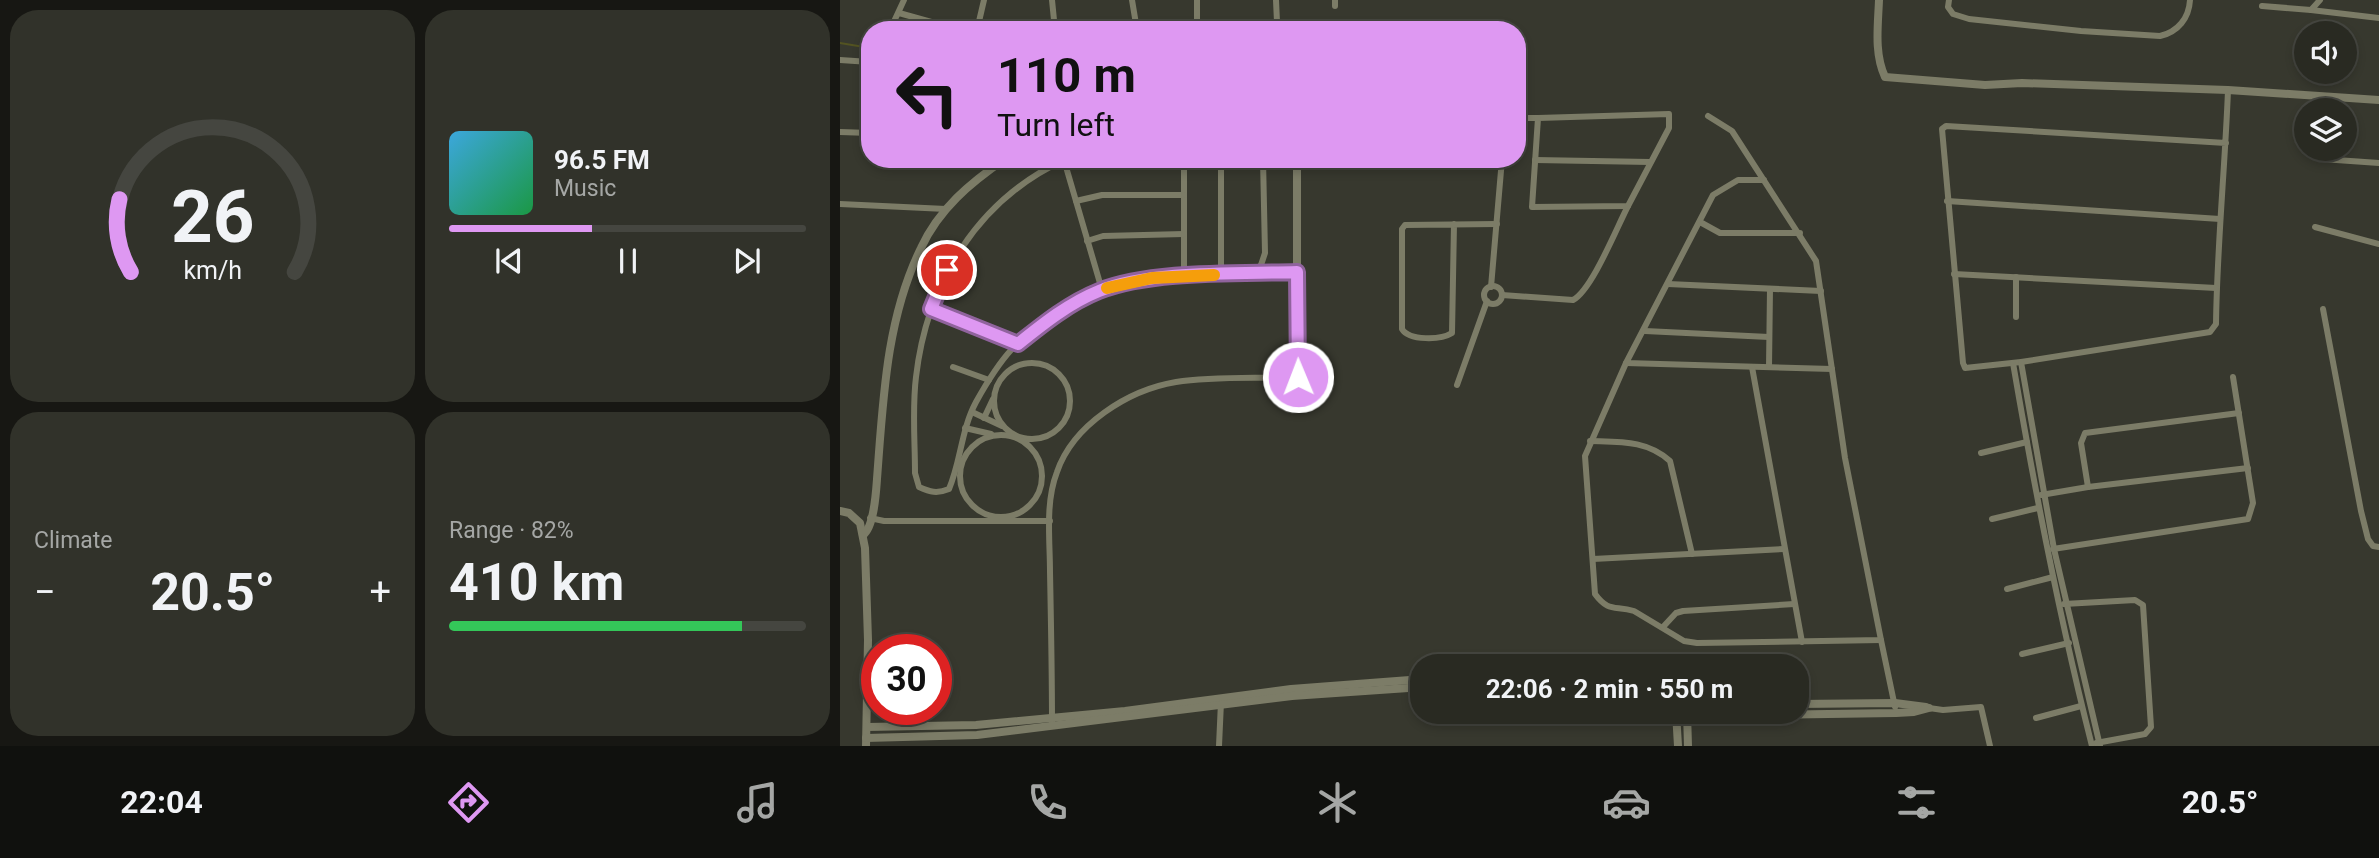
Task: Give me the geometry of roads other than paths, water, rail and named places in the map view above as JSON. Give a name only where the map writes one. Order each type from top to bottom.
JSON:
[{"type":"street","points":[[895,21],[904,0]]},
{"type":"street","points":[[979,21],[984,0]]},
{"type":"street","points":[[1052,0],[1054,21]]},
{"type":"street","points":[[1132,0],[1136,21]]},
{"type":"street","points":[[1197,0],[1198,21]]},
{"type":"street","points":[[1276,0],[1276,21]]},
{"type":"street","points":[[1879,0],[1878,51],[1885,77],[1985,85],[2042,83],[2228,90],[2379,100]]},
{"type":"street","points":[[1949,0],[1948,7],[1953,15],[1961,18],[2081,31],[2161,36],[2179,27],[2187,16],[2190,0]]},
{"type":"street","points":[[2311,10],[2320,0]]},
{"type":"street","points":[[2262,6],[2379,18]]},
{"type":"street","points":[[899,13],[928,21]]},
{"type":"street","points":[[840,60],[861,61]]},
{"type":"street","points":[[2226,144],[1946,126],[1942,129],[1963,366],[1970,369],[2021,362],[2210,332],[2216,324],[2216,288],[2226,144],[2228,90]]},
{"type":"street","points":[[1502,295],[1573,300],[1580,296],[1669,128],[1669,114],[1526,118]]},
{"type":"street","points":[[1708,116],[1732,131],[1816,261],[1845,458],[1895,708]]},
{"type":"street","points":[[1538,118],[1532,207],[1628,206]]},
{"type":"street","points":[[840,132],[861,132]]},
{"type":"street","points":[[1535,160],[1650,162]]},
{"type":"street","points":[[2350,161],[2379,163]]},
{"type":"street","points":[[863,535],[868,531],[875,508],[891,339],[912,267],[928,235],[946,209],[974,180],[992,168]]},
{"type":"street","points":[[1052,168],[1010,193],[988,215],[947,270],[931,309],[916,378],[915,460],[919,487],[929,492],[940,493],[949,489],[965,428],[989,380],[1018,344],[1068,307],[1115,285],[1152,278],[1297,272]]},
{"type":"street","points":[[1067,168],[1102,290]]},
{"type":"street","points":[[1184,168],[1184,276]]},
{"type":"street","points":[[1221,168],[1221,275]]},
{"type":"street","points":[[1251,274],[1261,265],[1265,253],[1263,168]]},
{"type":"street","points":[[1052,723],[1050,521],[1052,490],[1057,470],[1075,439],[1089,425],[1116,406],[1142,393],[1175,382],[1298,377],[1297,168]]},
{"type":"street","points":[[1457,385],[1487,301],[1485,293],[1491,287],[1501,168]]},
{"type":"street","points":[[1764,180],[1738,180],[1713,195],[1645,331],[1626,363],[1591,441],[1585,456],[1595,594],[1602,604],[1611,609],[1625,608],[1634,611],[1684,641],[1696,643],[1881,640]]},
{"type":"street","points":[[1076,201],[1102,195],[1184,195]]},
{"type":"street","points":[[1947,201],[2220,219]]},
{"type":"street","points":[[840,204],[946,209]]},
{"type":"street","points":[[1700,222],[1720,233],[1800,233]]},
{"type":"street","points":[[1454,224],[1452,332],[1447,336],[1411,337],[1402,329],[1402,229],[1405,225],[1454,224],[1497,224]]},
{"type":"street","points":[[2315,227],[2379,244]]},
{"type":"street","points":[[1087,241],[1103,236],[1184,234]]},
{"type":"street","points":[[1954,274],[2216,288]]},
{"type":"street","points":[[2016,277],[2016,317]]},
{"type":"street","points":[[1668,284],[1821,291]]},
{"type":"street","points":[[1491,287],[1499,289],[1502,295]]},
{"type":"street","points":[[1769,367],[1770,289]]},
{"type":"street","points":[[1487,301],[1492,304],[1498,302],[1502,295]]},
{"type":"street","points":[[931,309],[1018,344]]},
{"type":"street","points":[[2323,309],[2361,512],[2368,539],[2373,546],[2379,547]]},
{"type":"street","points":[[1645,331],[1769,337]]},
{"type":"street","points":[[2021,362],[2040,496],[2038,508],[2051,549],[2053,577],[2062,605]]},
{"type":"street","points":[[972,412],[1025,439],[1049,436],[1066,418],[1070,406],[1068,387],[1061,376],[1051,368],[1027,363],[1015,367],[1005,374],[998,385],[984,418]]},
{"type":"street","points":[[1626,363],[1832,369]]},
{"type":"street","points":[[2013,363],[2026,442],[2096,744]]},
{"type":"street","points":[[953,367],[989,380]]},
{"type":"street","points":[[1752,367],[1802,642]]},
{"type":"street","points":[[2051,549],[2248,519],[2253,503],[2233,377]]},
{"type":"street","points":[[994,397],[997,415],[1003,426]]},
{"type":"street","points":[[2088,487],[2081,443],[2085,433],[2239,413]]},
{"type":"street","points":[[965,428],[1009,436],[1021,440],[1032,449],[1041,474],[1040,487],[1034,499],[1024,509],[999,516],[986,514],[975,507],[963,491],[960,477],[962,464],[977,432]]},
{"type":"street","points":[[968,452],[977,443],[996,435]]},
{"type":"street","points":[[1591,441],[1649,446],[1670,461],[1692,554]]},
{"type":"street","points":[[1981,453],[2026,442]]},
{"type":"street","points":[[2040,496],[2088,487],[2248,468]]},
{"type":"street","points":[[1992,519],[2038,508]]},
{"type":"street","points":[[840,511],[884,521],[1050,521]]},
{"type":"street","points":[[853,516],[860,523],[863,535],[868,640],[866,742],[977,735],[1291,689],[1410,680]]},
{"type":"street","points":[[1593,559],[1784,549]]},
{"type":"street","points":[[2007,589],[2053,577]]},
{"type":"street","points":[[2062,605],[2135,600],[2143,605],[2151,727],[2145,734],[2096,744]]},
{"type":"street","points":[[1663,627],[1676,613],[1683,611],[1794,604]]},
{"type":"street","points":[[2022,654],[2071,643]]},
{"type":"street","points":[[2071,643],[2081,706],[2096,744]]},
{"type":"street","points":[[1221,701],[1410,688]]},
{"type":"street","points":[[1219,746],[1221,701]]},
{"type":"street","points":[[1809,704],[1895,708]]},
{"type":"street","points":[[2036,718],[2081,706]]},
{"type":"street","points":[[1809,710],[1895,708],[1943,710],[1982,707],[1990,746]]},
{"type":"street","points":[[867,727],[1052,723]]},
{"type":"street","points":[[1677,724],[1678,746]]},
{"type":"street","points":[[1687,724],[1688,746]]},
{"type":"waterway","points":[[840,43],[861,46]]}]
